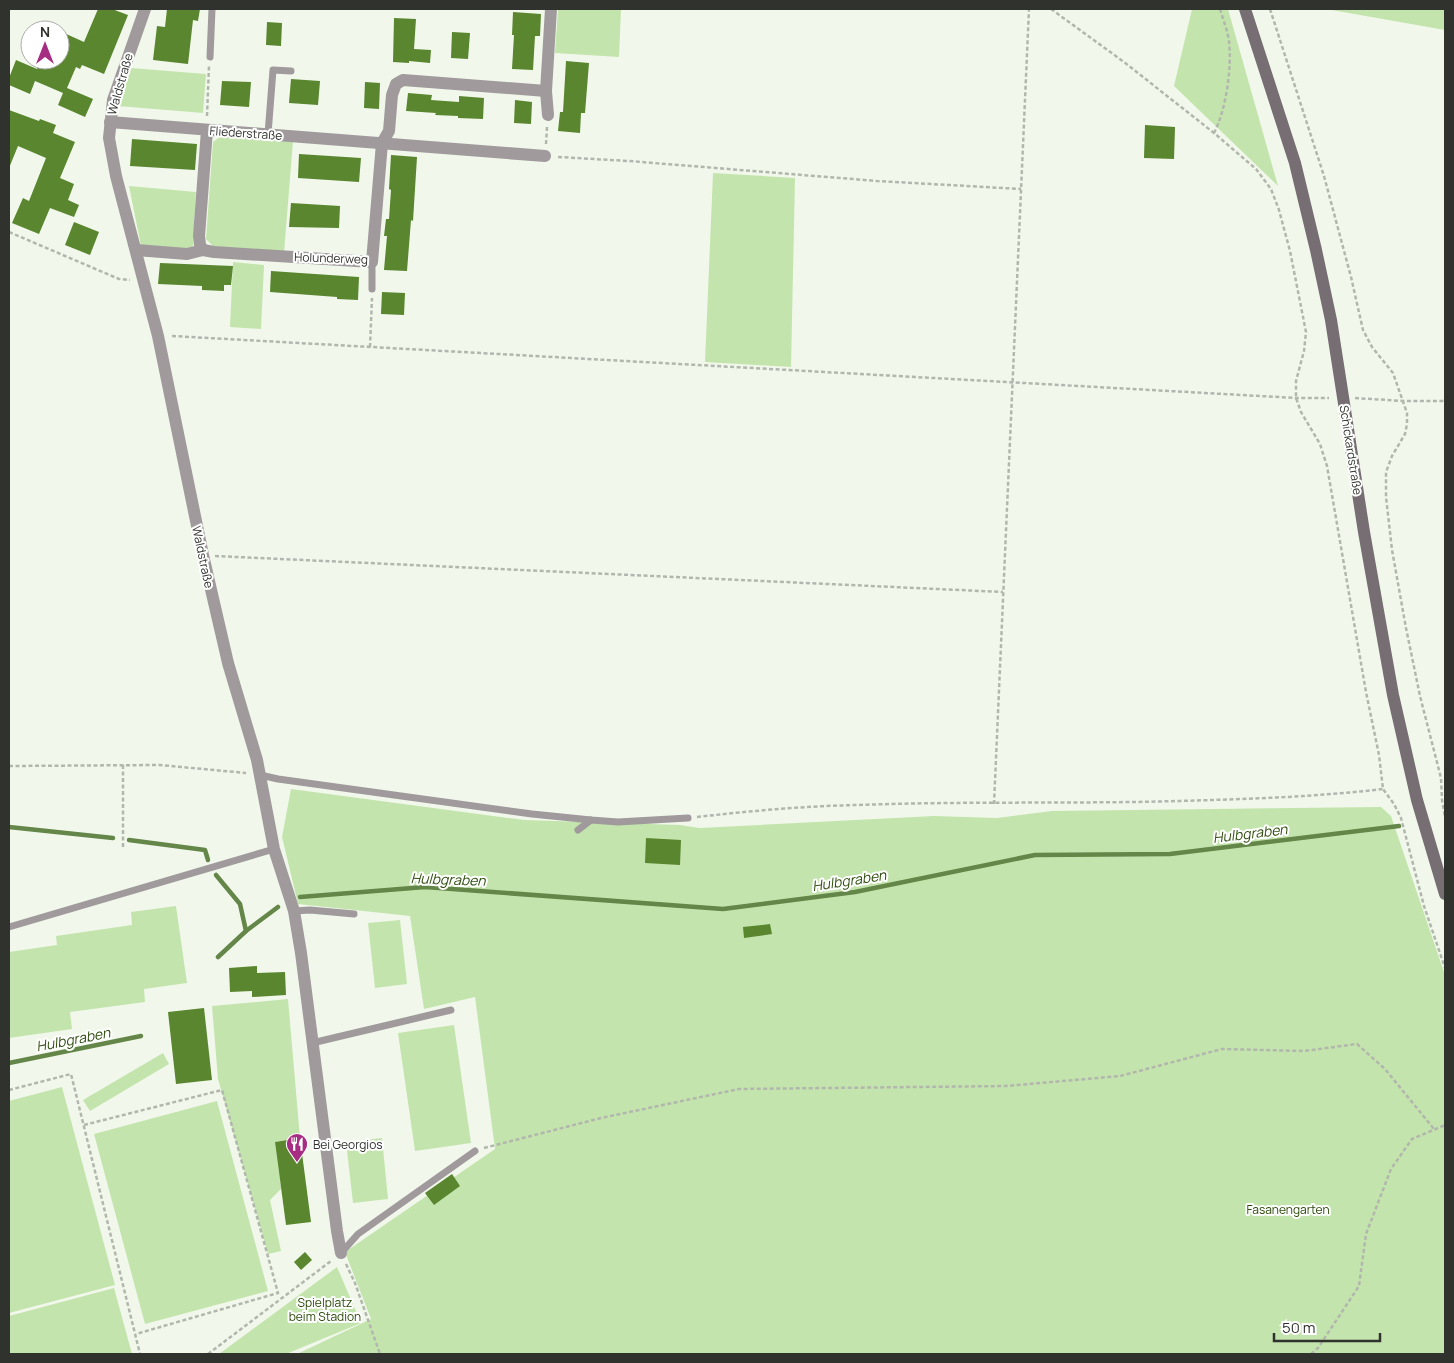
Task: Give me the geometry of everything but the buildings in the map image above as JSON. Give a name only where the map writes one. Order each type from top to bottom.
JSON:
[{"type":"street","name":"Waldstraße","points":[[145,9],[113,100],[109,138],[116,176],[158,336],[202,555],[228,664],[260,775],[274,850],[294,911],[341,1253]]},
{"type":"street","points":[[548,115],[546,90],[551,9]]},
{"type":"street","name":"Schickardstraße","points":[[1245,9],[1304,195],[1324,285],[1344,398],[1364,532],[1392,695],[1417,800],[1445,894]]},
{"type":"street","points":[[382,143],[389,131],[392,94],[396,84],[403,80],[546,90]]},
{"type":"street","name":"Fliederstraße","points":[[110,122],[545,156]]},
{"type":"street","points":[[203,250],[200,245],[199,236],[207,130]]},
{"type":"street","name":"Holunderweg","points":[[136,250],[187,254],[203,250],[372,262],[382,143]]},
{"type":"lane","points":[[210,58],[212,9]]},
{"type":"lane","points":[[268,134],[273,70],[291,71]]},
{"type":"lane","points":[[372,262],[372,289]]},
{"type":"lane","points":[[260,775],[532,814],[591,820],[618,822],[688,818]]},
{"type":"lane","points":[[578,830],[591,820]]},
{"type":"lane","points":[[9,927],[274,850]]},
{"type":"lane","points":[[294,911],[310,910],[354,914]]},
{"type":"lane","points":[[312,1043],[451,1010]]},
{"type":"lane","points":[[341,1253],[358,1234],[475,1151]]},
{"type":"path","points":[[994,804],[1029,9]]},
{"type":"path","points":[[1051,9],[1132,68],[1214,133],[1248,161],[1271,189],[1279,210],[1296,275],[1306,332],[1304,351],[1296,381],[1296,398],[1301,412],[1320,444],[1327,466],[1366,692],[1379,755],[1383,789],[1401,818],[1424,906],[1445,968]]},
{"type":"path","points":[[1214,133],[1221,120],[1231,63],[1229,40],[1220,9]]},
{"type":"path","points":[[1270,9],[1324,176],[1351,276],[1363,330],[1372,347],[1393,373],[1404,401],[1407,424],[1405,434],[1388,464],[1385,482],[1386,497],[1392,550],[1411,658],[1441,778],[1445,817]]},
{"type":"path","points":[[207,130],[210,58]]},
{"type":"path","points":[[548,115],[545,156],[877,181],[1021,189]]},
{"type":"path","points":[[9,232],[119,279],[132,281],[143,279]]},
{"type":"path","points":[[370,347],[372,289]]},
{"type":"path","points":[[158,336],[180,335],[1296,398],[1445,401]]},
{"type":"path","points":[[202,555],[1003,592]]},
{"type":"path","points":[[123,765],[123,847]]},
{"type":"path","points":[[9,766],[160,766],[260,775]]},
{"type":"path","points":[[688,818],[827,806],[1256,799],[1352,793],[1383,789]]},
{"type":"path","points":[[475,1151],[600,1118],[739,1089],[1006,1086],[1120,1076],[1222,1050],[1304,1051],[1357,1044],[1385,1069],[1434,1128]]},
{"type":"path","points":[[9,1090],[71,1074],[140,1354]]},
{"type":"path","points":[[84,1125],[222,1090],[278,1293],[136,1334]]},
{"type":"path","points":[[1311,1354],[1318,1348],[1359,1286],[1366,1234],[1392,1169],[1412,1139],[1434,1128],[1445,1125]]},
{"type":"path","points":[[208,1354],[341,1253],[355,1283],[380,1354]]},
{"type":"green space","points":[[558,9],[621,9],[619,57],[555,53]]},
{"type":"green space","points":[[1192,9],[1228,9],[1278,186],[1174,86]]},
{"type":"green space","points":[[1326,9],[1445,9],[1445,30]]},
{"type":"green space","points":[[131,68],[206,74],[203,113],[118,106]]},
{"type":"green space","points":[[221,136],[293,141],[284,253],[214,247],[206,239],[213,142]]},
{"type":"green space","points":[[713,173],[795,178],[791,367],[705,362]]},
{"type":"green space","points":[[129,186],[196,192],[193,246],[188,250],[141,246]]},
{"type":"green space","points":[[233,262],[264,265],[261,329],[230,327]]},
{"type":"green space","name":"Fasanengarten","points":[[291,789],[524,820],[680,825],[699,828],[934,816],[997,818],[1052,811],[1381,807],[1391,816],[1445,975],[1445,1354],[297,1354],[371,1319],[345,1252],[495,1149],[475,997],[424,1009],[410,916],[298,904],[282,837]]},
{"type":"green space","points":[[176,906],[187,983],[144,989],[145,1002],[70,1012],[72,1029],[9,1038],[9,952],[57,945],[56,936],[132,925],[131,912]]},
{"type":"green space","points":[[400,920],[407,984],[375,988],[368,923]]},
{"type":"green space","points":[[288,999],[300,1138],[275,1142],[281,1189],[270,1200],[281,1251],[268,1254],[218,1079],[212,1006]]},
{"type":"green space","points":[[454,1025],[471,1143],[415,1151],[398,1033]]},
{"type":"green space","points":[[163,1053],[169,1064],[90,1111],[83,1100]]},
{"type":"green space","points":[[62,1087],[115,1285],[9,1313],[9,1101]]},
{"type":"green space","points":[[217,1101],[268,1291],[145,1324],[94,1134]]},
{"type":"green space","points":[[382,1138],[388,1199],[353,1203],[346,1142]]},
{"type":"green space","name":"Spielplatz beim Stadion","points":[[337,1267],[361,1323],[286,1354],[219,1354]]},
{"type":"green space","points":[[114,1288],[132,1354],[9,1354],[9,1316]]},
{"type":"waterway","name":"Hulbgraben","points":[[300,897],[425,887],[723,909],[855,892],[1035,855],[1170,854],[1399,826]]},
{"type":"waterway","points":[[9,827],[113,838]]},
{"type":"waterway","points":[[129,840],[205,850],[208,860]]},
{"type":"waterway","points":[[216,875],[240,904],[246,931]]},
{"type":"waterway","name":"Hulbgraben","points":[[218,957],[246,931],[278,907]]},
{"type":"waterway","name":"Hulbgraben","points":[[9,1063],[141,1036]]},
{"type":"place","name":"Bei Georgios","points":[[297,1163]]}]
